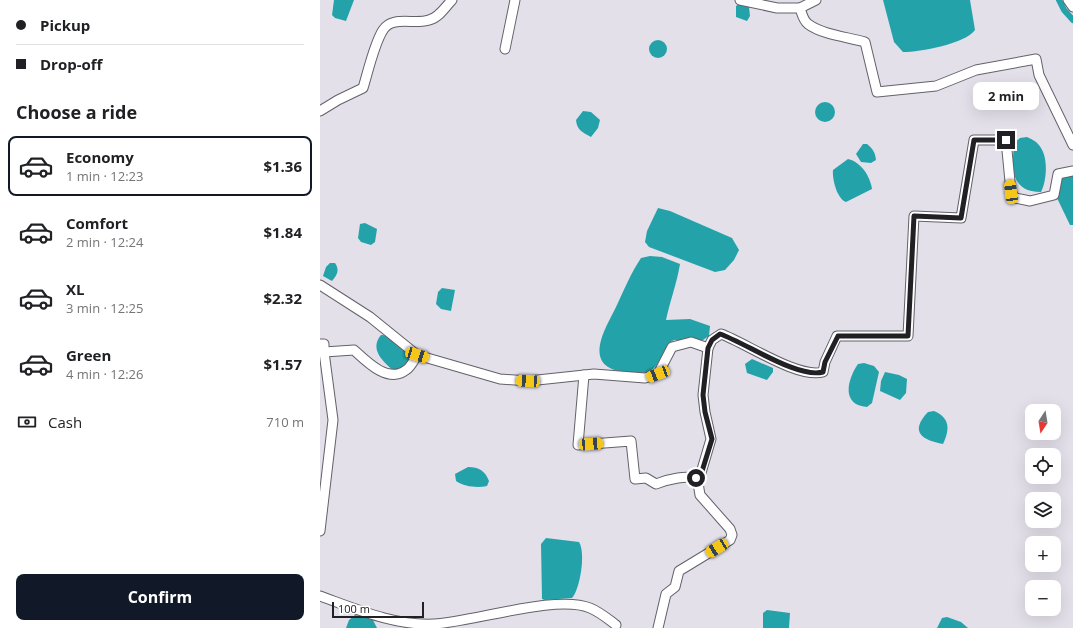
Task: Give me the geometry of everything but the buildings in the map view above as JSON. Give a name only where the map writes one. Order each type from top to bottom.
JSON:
[{"type":"street","points":[[320,111],[338,100],[363,88],[379,39],[383,30],[388,24],[429,20],[438,16],[452,0]]},
{"type":"street","points":[[505,49],[515,0]]},
{"type":"street","points":[[740,0],[777,8],[800,8],[816,0]]},
{"type":"street","points":[[1068,0],[1073,7]]},
{"type":"street","points":[[800,8],[802,16],[808,24],[825,32],[865,42],[876,92],[936,86],[976,70],[1036,59],[1039,75],[1073,145]]},
{"type":"street","points":[[658,628],[666,594],[675,587],[679,571],[730,540],[732,535],[730,529],[700,495],[699,481],[712,439],[705,412],[703,395],[708,348],[712,340],[720,334],[791,367],[816,374],[823,372],[825,362],[838,336],[908,336],[914,216],[961,218],[974,140],[1006,140],[1011,192],[1015,198],[1030,202],[1054,196],[1058,174],[1073,171]]},
{"type":"street","points":[[320,285],[370,317],[417,355],[500,380],[528,381],[594,374],[645,378],[658,374],[672,347],[691,342],[708,348]]},
{"type":"street","points":[[320,531],[325,502],[327,460],[332,440],[333,420],[322,348],[354,350],[373,367],[392,375],[403,373],[408,369],[417,355]]},
{"type":"street","points":[[584,375],[578,445],[631,441],[634,479],[646,478],[656,484],[687,478],[696,478],[699,481]]},
{"type":"street","points":[[320,596],[381,616],[410,623],[434,624],[454,622],[527,608],[565,605],[590,608],[617,627]]},
{"type":"water","points":[[334,0],[354,0],[346,21],[335,18],[332,15]]},
{"type":"water","points":[[883,0],[970,0],[975,30],[970,35],[952,43],[931,49],[903,52],[894,42]]},
{"type":"water","points":[[739,4],[749,7],[750,16],[747,21],[736,17],[736,6]]},
{"type":"water","points":[[658,40],[664,43],[667,49],[664,55],[658,58],[652,55],[649,49],[652,43]]},
{"type":"water","points":[[825,102],[832,105],[835,112],[832,119],[825,122],[818,119],[815,112],[818,105]]},
{"type":"water","points":[[583,111],[591,112],[600,120],[598,128],[591,137],[580,130],[576,120]]},
{"type":"water","points":[[1027,137],[1037,143],[1044,154],[1046,174],[1041,192],[1023,188],[1015,177],[1013,169],[1014,143],[1020,138]]},
{"type":"water","points":[[863,144],[867,144],[874,153],[876,160],[871,163],[861,162],[856,154]]},
{"type":"water","points":[[848,159],[861,166],[869,179],[872,189],[846,202],[838,193],[833,178],[833,170]]},
{"type":"water","points":[[1073,173],[1073,225],[1070,225],[1057,198],[1060,179],[1063,175]]},
{"type":"water","points":[[658,208],[670,211],[732,238],[739,250],[734,260],[725,270],[715,272],[649,247],[645,242],[647,231]]},
{"type":"water","points":[[365,223],[377,229],[375,242],[371,245],[361,242],[358,238],[360,224]]},
{"type":"water","points":[[650,256],[662,257],[680,264],[666,320],[690,319],[710,326],[709,336],[703,340],[674,340],[667,346],[655,367],[647,372],[634,374],[618,371],[607,366],[602,360],[600,343],[603,333],[634,270],[641,258]]},
{"type":"water","points":[[330,263],[335,263],[338,270],[332,281],[323,276],[326,267]]},
{"type":"water","points":[[442,288],[455,290],[451,311],[441,309],[436,304],[438,292]]},
{"type":"water","points":[[381,335],[385,335],[393,339],[401,347],[410,358],[408,365],[394,371],[386,364],[379,355],[376,345]]},
{"type":"water","points":[[752,359],[773,368],[773,372],[767,380],[747,373],[745,364]]},
{"type":"water","points":[[864,363],[874,366],[879,372],[872,403],[867,407],[853,402],[849,391],[849,384],[854,370],[858,364]]},
{"type":"water","points":[[885,372],[899,375],[907,379],[906,393],[900,400],[880,391],[881,381]]},
{"type":"water","points":[[934,411],[943,417],[947,424],[947,434],[943,444],[929,440],[920,434],[919,425],[922,419],[928,412]]},
{"type":"water","points":[[468,467],[478,469],[486,475],[489,481],[487,486],[479,487],[463,485],[456,481],[455,474]]},
{"type":"water","points":[[546,538],[579,542],[582,554],[580,579],[572,598],[542,599],[541,544]]},
{"type":"water","points":[[767,610],[790,613],[789,628],[763,628],[763,613]]},
{"type":"water","points":[[355,615],[373,620],[377,628],[346,628],[349,620]]},
{"type":"water","points":[[947,617],[961,622],[968,628],[937,628],[942,618]]},
{"type":"waterway","points":[[1059,0],[1064,10],[1073,20]]},
{"type":"route","points":[[696,478],[699,481],[712,439],[705,412],[703,395],[708,348],[712,340],[720,334],[791,367],[816,374],[823,372],[825,362],[838,336],[908,336],[914,216],[961,218],[974,140],[1006,140]]}]
